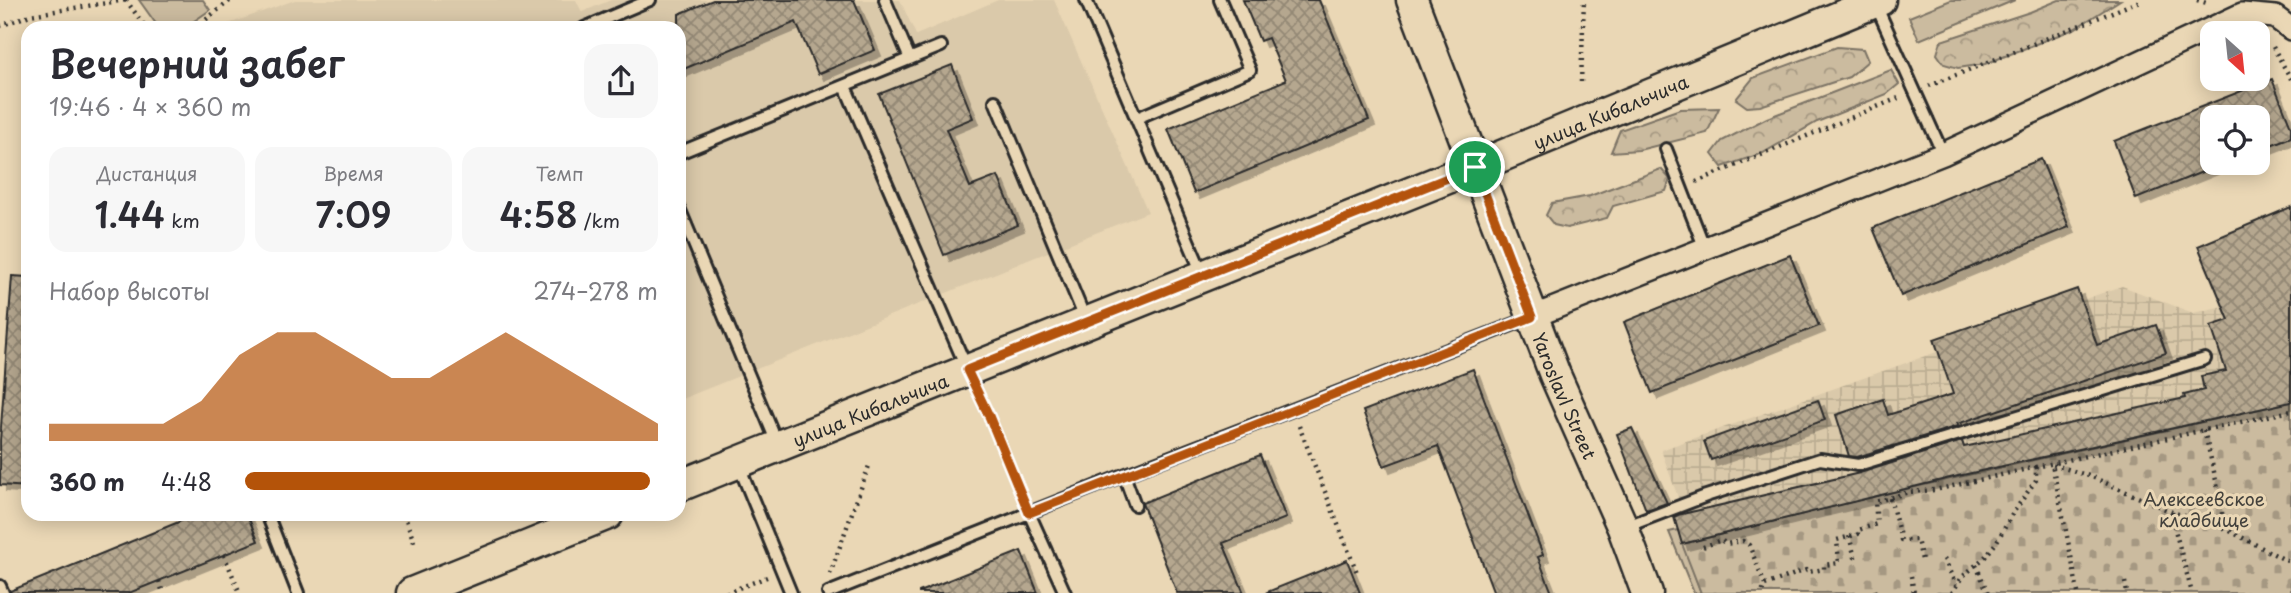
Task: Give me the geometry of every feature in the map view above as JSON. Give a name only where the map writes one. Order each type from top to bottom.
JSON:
[{"type":"street","name":"Yaroslavl Street","points":[[1412,0],[1532,317],[1623,528],[1647,593]]},
{"type":"street","name":"улица Кибальчича","points":[[686,483],[1475,167],[1878,1]]},
{"type":"street","points":[[1532,317],[1943,154],[2242,14],[2275,16],[2291,29]]},
{"type":"street","points":[[412,593],[591,521]]},
{"type":"lane","points":[[600,21],[650,0]]},
{"type":"lane","points":[[885,0],[910,59]]},
{"type":"lane","points":[[1086,0],[1203,275]]},
{"type":"lane","points":[[1137,118],[1250,71],[1220,0]]},
{"type":"lane","points":[[1878,1],[1943,154]]},
{"type":"lane","points":[[686,150],[941,46]]},
{"type":"lane","points":[[845,86],[967,370]]},
{"type":"lane","points":[[995,101],[1086,322]]},
{"type":"lane","points":[[1666,149],[1705,248]]},
{"type":"lane","points":[[686,225],[778,446]]},
{"type":"lane","points":[[828,593],[1532,317]]},
{"type":"lane","points":[[1623,528],[1706,496],[1819,458],[1858,465],[2205,359]]},
{"type":"lane","points":[[738,462],[791,593]]},
{"type":"lane","points":[[1124,475],[1135,505]]},
{"type":"lane","points":[[1029,513],[1065,593]]},
{"type":"lane","points":[[270,521],[298,593]]},
{"type":"lane","points":[[0,586],[3,593]]},
{"type":"path","points":[[0,26],[30,15],[126,0],[141,21]]},
{"type":"path","points":[[204,21],[231,0]]},
{"type":"path","points":[[1581,82],[1584,0]]},
{"type":"path","points":[[2242,14],[2274,48],[2291,79]]},
{"type":"path","points":[[967,370],[1029,513]]},
{"type":"path","points":[[1765,585],[1806,570],[1809,572],[1824,569],[1824,565],[1839,563],[1837,540],[1858,534],[1858,530],[1877,524],[1875,502],[1909,492],[1935,489],[2291,411]]},
{"type":"path","points":[[1297,421],[1358,575]]},
{"type":"path","points":[[2204,430],[2220,497],[2224,528]]},
{"type":"path","points":[[828,580],[870,463]]},
{"type":"path","points":[[2052,464],[2092,477],[2172,512],[2224,528],[2291,563]]},
{"type":"path","points":[[2052,464],[2077,593]]},
{"type":"path","points":[[1952,593],[1962,577],[1985,557],[1996,542],[2036,480],[2036,467]]},
{"type":"path","points":[[1890,498],[1901,540],[1917,540],[1922,560]]},
{"type":"path","points":[[2172,512],[2192,593]]},
{"type":"path","points":[[406,521],[414,542]]},
{"type":"path","points":[[1849,536],[1856,561]]},
{"type":"path","points":[[1703,547],[1721,540],[1726,544],[1743,541],[1749,545],[1765,585],[1762,593]]},
{"type":"path","points":[[224,555],[240,593]]},
{"type":"path","points":[[1944,559],[1956,585]]},
{"type":"path","points":[[1976,565],[1988,593]]},
{"type":"path","points":[[726,593],[782,571]]},
{"type":"path","points":[[1910,576],[1914,593]]},
{"type":"path","points":[[159,581],[163,593]]},
{"type":"path","points":[[2125,582],[2127,593]]},
{"type":"shaded area","points":[[295,0],[576,0],[582,12],[611,0],[900,0],[916,35],[998,0],[1054,0],[1148,212],[686,397],[686,21],[236,21]]},
{"type":"shaded area","points":[[2122,286],[2193,313],[2291,290],[2291,402],[1982,470],[1682,544],[1678,530],[1698,523],[1684,514],[1661,450]]},
{"type":"green space","points":[[139,0],[203,0],[210,10],[194,21],[154,21]]},
{"type":"green space","points":[[1951,0],[2015,0],[1919,40],[1909,17]]},
{"type":"green space","points":[[2059,0],[2120,0],[2074,29],[1985,64],[1958,68],[1944,64],[1937,54],[1941,41]]},
{"type":"green space","points":[[1837,47],[1863,49],[1868,61],[1849,77],[1760,106],[1747,107],[1736,99],[1753,78]]},
{"type":"green space","points":[[1891,70],[1899,84],[1887,94],[1817,122],[1763,153],[1722,167],[1712,154],[1722,141],[1767,118]]},
{"type":"green space","points":[[1719,108],[1707,133],[1639,150],[1611,152],[1620,130],[1680,109]]},
{"type":"green space","points":[[1661,169],[1670,179],[1666,191],[1613,206],[1607,218],[1567,228],[1554,225],[1546,215],[1552,203],[1590,196]]},
{"type":"green space","name":"Алексеевское кладбище","points":[[2291,402],[2291,593],[1701,593],[1682,544],[1879,495]]},
{"type":"green space","points":[[1678,530],[1701,593],[1694,593],[1669,532]]},
{"type":"building","points":[[713,0],[854,0],[875,50],[818,74],[796,22],[686,68],[686,21],[679,21],[679,14]]},
{"type":"building","points":[[1243,0],[1319,0],[1369,120],[1194,193],[1168,129],[1286,80],[1268,38],[1260,41]]},
{"type":"building","points":[[952,65],[973,118],[946,129],[970,187],[998,176],[1018,225],[944,255],[879,94]]},
{"type":"building","points":[[2272,79],[2291,127],[2291,137],[2270,145],[2270,105],[2206,105],[2241,91],[2270,91]]},
{"type":"building","points":[[2200,107],[2200,173],[2136,199],[2114,141]]},
{"type":"building","points":[[2041,159],[2069,227],[1901,296],[1873,228]]},
{"type":"building","points":[[2291,207],[2291,402],[1958,476],[1682,544],[1674,517],[1678,515],[1860,473],[1962,441],[1964,447],[2185,398],[2184,395],[2204,390],[2201,376],[2226,371],[2211,326],[2229,320],[2198,246]]},
{"type":"building","points":[[1790,255],[1819,326],[1652,393],[1624,322]]},
{"type":"building","points":[[12,276],[21,277],[21,486],[0,485],[0,440]]},
{"type":"building","points":[[2077,289],[2097,345],[2156,325],[2166,353],[1957,424],[1958,426],[1857,457],[1849,456],[1836,415],[1883,399],[1888,415],[1953,394],[1934,339]]},
{"type":"building","points":[[1473,369],[1543,555],[1538,557],[1552,593],[1494,593],[1438,446],[1384,466],[1363,411]]},
{"type":"building","points":[[1818,400],[1825,420],[1711,460],[1704,441]]},
{"type":"building","points":[[1632,428],[1667,503],[1646,510],[1617,434]]},
{"type":"building","points":[[1260,455],[1286,518],[1223,543],[1244,593],[1177,593],[1142,503]]},
{"type":"building","points":[[181,521],[250,521],[258,541],[129,593],[10,591]]},
{"type":"building","points":[[1021,551],[1038,593],[919,593],[919,592]]},
{"type":"building","points":[[1347,560],[1360,593],[1267,592]]},
{"type":"route","points":[[1475,167],[1532,317],[1029,513],[967,370],[1475,167]]}]
